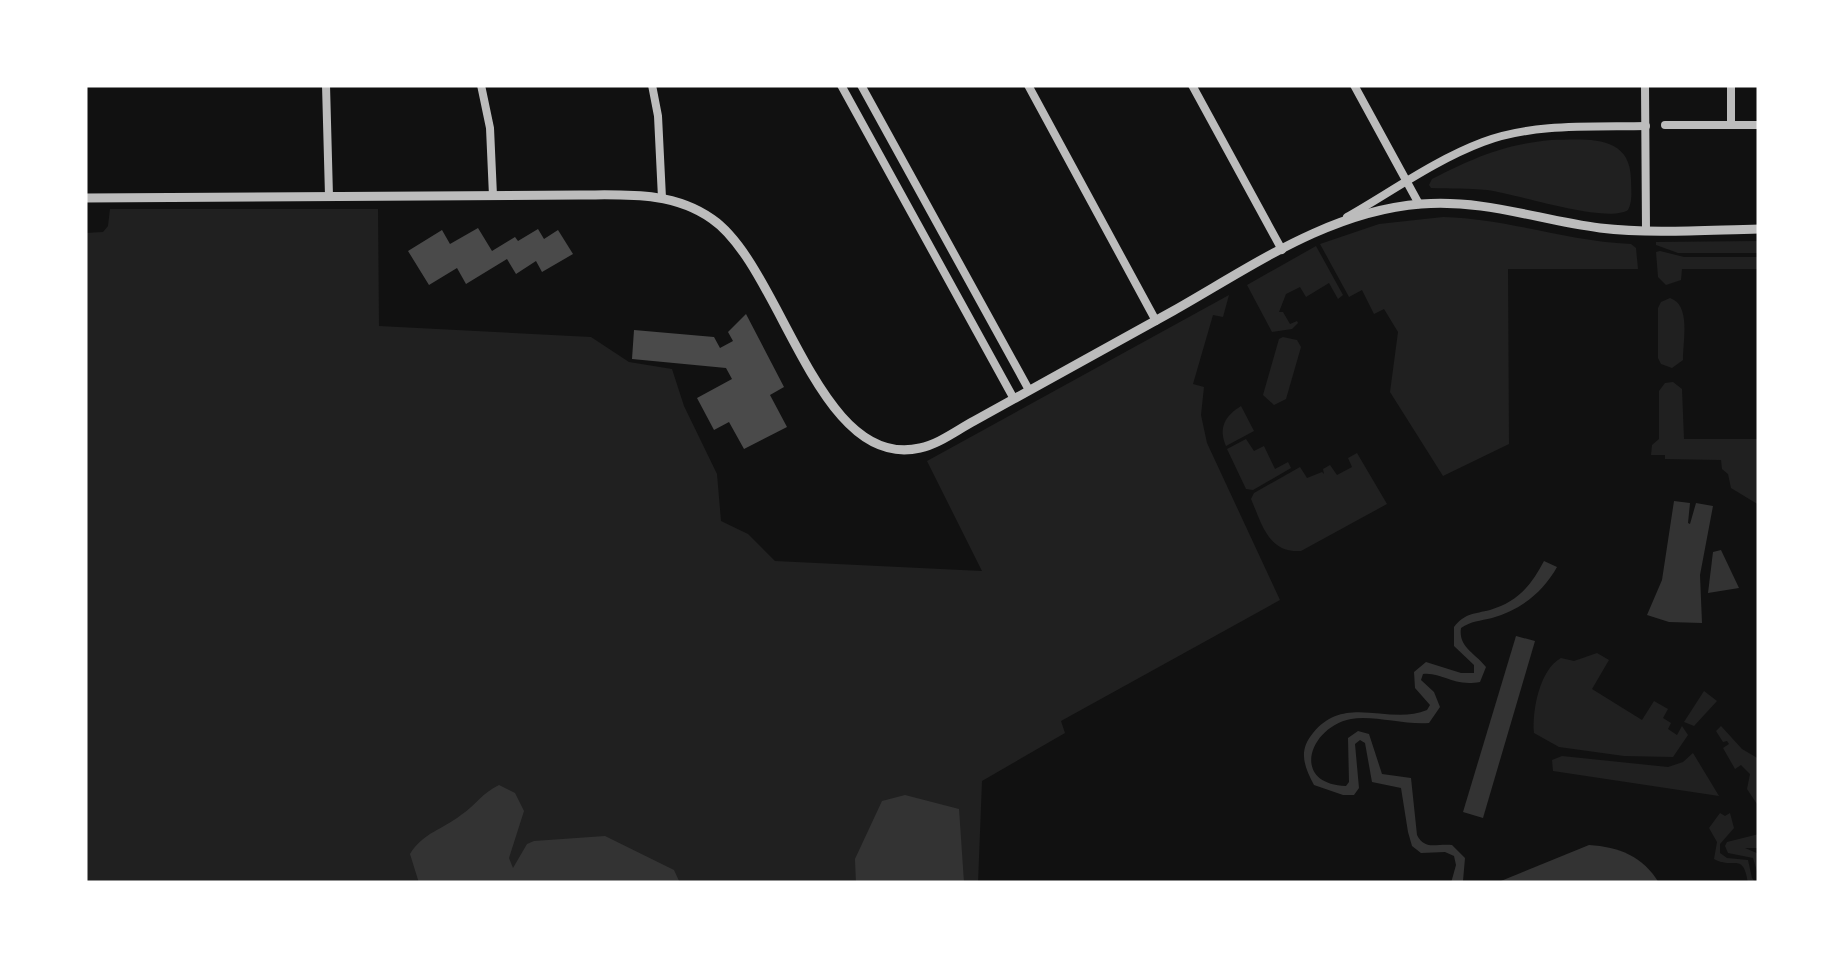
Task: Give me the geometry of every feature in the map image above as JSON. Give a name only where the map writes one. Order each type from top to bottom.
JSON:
[{"type":"street","points":[[326,85],[330,196]]},
{"type":"street","points":[[480,85],[490,128],[493,196]]},
{"type":"street","points":[[652,85],[658,116],[662,198]]},
{"type":"street","points":[[841,85],[1014,399]]},
{"type":"street","points":[[862,85],[1029,390]]},
{"type":"street","points":[[1028,85],[1156,321]]},
{"type":"street","points":[[1192,85],[1282,250]]},
{"type":"street","points":[[1354,85],[1419,204]]},
{"type":"street","points":[[1646,85],[1646,230]]},
{"type":"street","points":[[1731,125],[1732,85]]},
{"type":"street","points":[[1665,125],[1759,124]]},
{"type":"street","points":[[85,198],[662,198],[711,218],[742,246],[830,404],[849,426],[871,442],[895,449],[919,448],[1462,151],[1518,133],[1646,126]]},
{"type":"street","points":[[882,159],[897,150]]},
{"type":"street","points":[[1342,220],[1419,204],[1488,205],[1589,226],[1759,229]]},
{"type":"shaded area","points":[[1551,140],[1603,142],[1623,154],[1631,179],[1628,210],[1601,213],[1487,190],[1429,185],[1432,179],[1490,153]]},
{"type":"shaded area","points":[[110,209],[378,209],[379,326],[591,337],[629,362],[672,369],[684,406],[717,474],[721,521],[748,534],[775,561],[982,571],[927,461],[1229,295],[1223,317],[1213,315],[1193,384],[1204,387],[1201,415],[1207,443],[1280,600],[1061,721],[1065,733],[982,781],[978,883],[85,883],[85,233],[103,232],[108,226]]},
{"type":"shaded area","points":[[1443,217],[1631,244],[1636,248],[1638,269],[1508,269],[1509,444],[1443,476],[1390,392],[1398,332],[1384,309],[1374,314],[1362,290],[1349,297],[1320,244],[1379,224]]},
{"type":"shaded area","points":[[1759,241],[1759,253],[1678,253],[1656,245],[1656,242]]},
{"type":"shaded area","points":[[1316,246],[1343,295],[1338,299],[1329,283],[1306,297],[1300,287],[1286,294],[1279,312],[1290,324],[1298,323],[1292,329],[1272,332],[1247,285]]},
{"type":"shaded area","points":[[1656,252],[1684,257],[1759,257],[1759,269],[1682,269],[1681,280],[1666,285],[1658,277]]},
{"type":"shaded area","points":[[1670,298],[1681,308],[1684,324],[1683,360],[1672,368],[1661,364],[1658,358],[1658,308]]},
{"type":"shaded area","points":[[1279,339],[1297,340],[1301,347],[1286,399],[1274,405],[1263,395]]},
{"type":"shaded area","points":[[1673,382],[1682,389],[1684,439],[1759,439],[1759,505],[1731,488],[1721,460],[1651,455],[1652,445],[1659,439],[1659,391],[1665,383]]},
{"type":"shaded area","points":[[1241,406],[1254,431],[1226,446],[1224,423]]},
{"type":"shaded area","points":[[1246,439],[1254,451],[1264,446],[1275,469],[1288,462],[1291,468],[1253,490],[1246,489],[1227,449]]},
{"type":"shaded area","points":[[1357,453],[1387,504],[1301,551],[1274,542],[1251,499],[1254,493],[1300,467],[1307,478],[1324,474],[1323,469],[1330,465],[1337,475],[1352,467],[1348,458]]},
{"type":"shaded area","points":[[1674,501],[1690,503],[1690,524],[1696,503],[1713,506],[1700,575],[1702,623],[1669,622],[1647,615],[1662,580]]},
{"type":"shaded area","points":[[1721,550],[1739,588],[1708,593],[1713,552]]},
{"type":"shaded area","points":[[1544,561],[1557,567],[1530,599],[1503,615],[1461,628],[1465,645],[1486,667],[1480,682],[1462,683],[1423,674],[1421,680],[1434,692],[1440,707],[1429,723],[1351,719],[1325,733],[1312,755],[1317,776],[1328,783],[1346,786],[1348,738],[1358,731],[1369,734],[1382,774],[1411,778],[1420,840],[1428,845],[1452,845],[1465,858],[1463,881],[1451,883],[1454,856],[1445,852],[1421,853],[1412,846],[1401,788],[1372,782],[1365,743],[1360,740],[1355,744],[1359,788],[1354,795],[1314,785],[1305,765],[1305,746],[1326,721],[1339,715],[1398,715],[1427,710],[1430,705],[1415,688],[1414,672],[1426,662],[1474,673],[1474,665],[1454,646],[1454,627],[1466,617],[1516,598]]},
{"type":"shaded area","points":[[1516,636],[1535,641],[1483,818],[1463,812]]},
{"type":"shaded area","points":[[1597,653],[1609,660],[1592,689],[1642,720],[1654,701],[1668,709],[1663,718],[1671,723],[1668,729],[1677,735],[1682,726],[1688,735],[1673,757],[1624,756],[1559,747],[1534,733],[1536,702],[1554,663],[1561,658],[1574,661]]},
{"type":"shaded area","points":[[1704,691],[1717,701],[1694,726],[1684,722]]},
{"type":"shaded area","points":[[1721,726],[1742,749],[1759,759],[1759,807],[1747,789],[1750,774],[1741,765],[1735,769],[1723,748],[1729,744],[1716,731]]},
{"type":"shaded area","points":[[1693,753],[1719,796],[1553,771],[1552,760],[1562,756],[1668,767]]},
{"type":"shaded area","points":[[499,785],[515,793],[524,811],[509,858],[513,868],[527,844],[534,841],[605,836],[674,870],[680,883],[419,883],[410,854],[415,847]]},
{"type":"shaded area","points":[[905,795],[959,809],[964,883],[856,883],[855,859],[882,801]]},
{"type":"shaded area","points":[[1720,813],[1730,813],[1734,828],[1720,844],[1720,853],[1727,858],[1748,860],[1756,883],[1748,883],[1740,864],[1714,859],[1717,842],[1709,828]]},
{"type":"shaded area","points":[[1759,834],[1759,848],[1745,848],[1759,854],[1759,878],[1753,858],[1728,853],[1725,846],[1727,842]]},
{"type":"shaded area","points":[[1589,845],[1629,855],[1646,866],[1659,883],[1496,883]]},
{"type":"building","points":[[478,228],[492,251],[538,229],[544,239],[558,230],[573,254],[542,272],[536,261],[516,274],[507,259],[466,284],[457,268],[429,285],[408,251],[442,230],[450,244]]},
{"type":"building","points":[[746,314],[784,387],[770,395],[787,427],[744,449],[729,422],[714,430],[697,398],[732,379],[726,368],[632,359],[634,330],[714,337],[720,348],[733,341],[728,332]]}]
